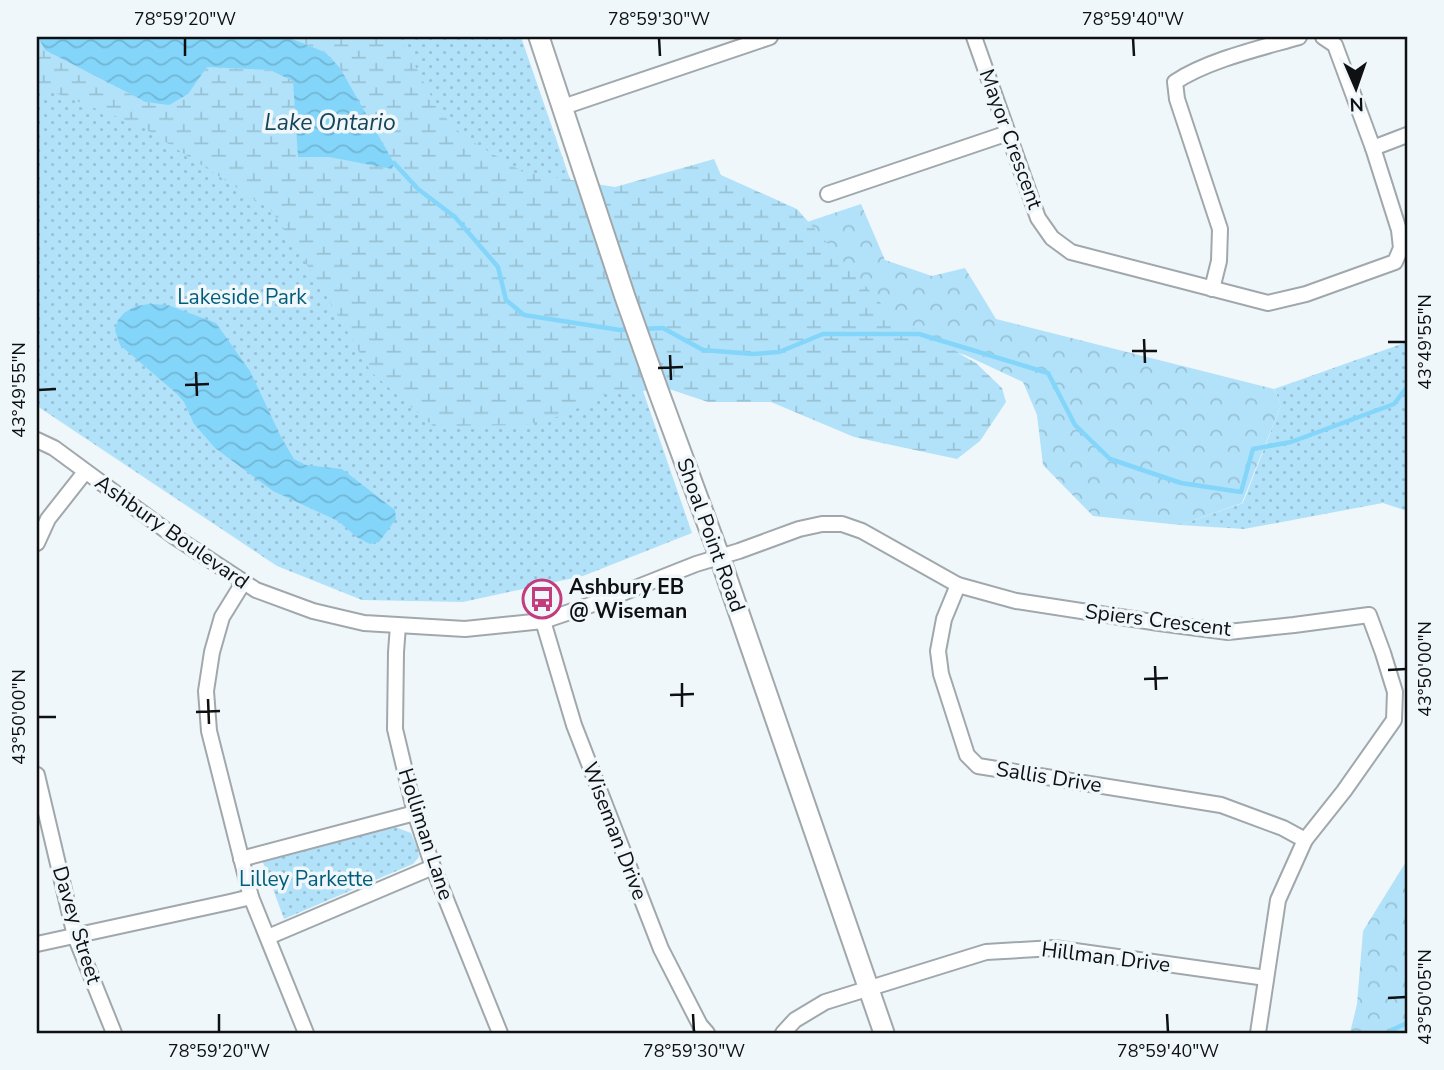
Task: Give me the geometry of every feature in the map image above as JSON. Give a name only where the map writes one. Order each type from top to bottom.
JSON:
[{"type":"street","name":"Shoal Point Road","points":[[539,37],[625,297],[720,558],[884,1033]]},
{"type":"street","points":[[563,107],[770,37]]},
{"type":"street","name":"Mayor Crescent","points":[[974,37],[1038,218],[1052,238],[1071,253],[1268,303],[1306,294],[1395,262],[1401,248],[1399,230],[1373,148],[1335,45],[1323,37]]},
{"type":"street","points":[[1212,289],[1219,261],[1220,229],[1177,99],[1175,82],[1189,73],[1299,37]]},
{"type":"street","points":[[828,194],[1008,134]]},
{"type":"street","points":[[1373,148],[1407,135]]},
{"type":"street","name":"Ashbury Boulevard","points":[[37,439],[54,448],[174,537],[243,583],[313,611],[364,624],[465,629],[542,621],[605,600],[696,564],[720,558]]},
{"type":"street","points":[[37,543],[48,519],[85,472]]},
{"type":"street","name":"Spiers Crescent","points":[[720,558],[799,529],[822,524],[842,524],[862,531],[958,585],[1016,601],[1228,632],[1369,615],[1395,692],[1394,720],[1306,840],[1278,900],[1258,1033]]},
{"type":"street","points":[[243,583],[222,617],[212,652],[206,691],[209,732],[251,897],[306,1033]]},
{"type":"street","name":"Sallis Drive","points":[[958,585],[944,619],[938,651],[941,674],[967,755],[978,766],[1221,805],[1283,828],[1306,840]]},
{"type":"street","name":"Wiseman Drive","points":[[542,621],[574,725],[661,950],[700,1026],[707,1033]]},
{"type":"street","name":"Holliman Lane","points":[[398,626],[395,729],[415,813],[433,867],[500,1033]]},
{"type":"street","name":"Davey Street","points":[[37,775],[75,936],[114,1033]]},
{"type":"street","points":[[241,859],[415,813]]},
{"type":"street","points":[[268,937],[433,867]]},
{"type":"street","points":[[37,944],[251,897]]},
{"type":"street","name":"Hillman Drive","points":[[783,1033],[795,1020],[825,1002],[986,952],[1054,947],[1266,978]]},
{"type":"green space","name":"Lakeside Park","points":[[37,37],[89,37],[313,77],[335,37],[521,37],[692,533],[583,576],[463,602],[362,600],[277,566],[37,406]]},
{"type":"green space","points":[[37,37],[45,50],[146,102],[169,105],[188,94],[207,67],[270,70],[293,81],[298,156],[329,157],[392,169],[394,163],[325,52],[288,37],[400,37],[439,111],[463,136],[523,172],[615,187],[714,159],[721,175],[797,209],[893,317],[976,363],[1002,388],[1006,402],[980,441],[957,459],[854,437],[771,402],[708,402],[669,389],[604,394],[565,415],[525,425],[433,426],[371,372],[320,285],[271,210],[141,126],[37,86]]},
{"type":"green space","points":[[861,204],[885,260],[932,276],[965,268],[996,319],[1274,389],[1281,405],[1242,503],[1180,525],[1093,516],[1043,465],[1037,415],[1023,382],[965,355],[809,314],[750,241]]},
{"type":"green space","points":[[1407,342],[1407,511],[1383,503],[1244,529],[1180,525],[1243,503],[1281,405],[1274,389]]},
{"type":"green space","name":"Lilley Parkette","points":[[395,827],[411,833],[419,857],[413,864],[284,919],[263,862],[367,832]]},
{"type":"green space","points":[[1407,860],[1407,1033],[1350,1033],[1357,1004],[1363,931]]},
{"type":"water","name":"Lake Ontario","points":[[38,37],[288,37],[325,52],[340,68],[394,163],[392,169],[329,157],[298,157],[293,81],[270,70],[207,67],[188,94],[169,105],[146,102],[45,50]]},
{"type":"water","points":[[168,305],[216,323],[250,371],[294,459],[306,465],[342,469],[395,510],[396,519],[379,542],[370,544],[358,538],[338,521],[273,491],[215,448],[194,424],[184,402],[177,394],[120,345],[115,330],[118,320],[136,306]]},
{"type":"waterway","points":[[394,163],[418,189],[455,217],[498,267],[506,300],[524,315],[620,330],[630,329]]},
{"type":"waterway","points":[[643,329],[663,328],[703,350],[753,354],[779,352],[823,334],[919,334],[1048,373],[1075,425],[1110,459],[1181,483],[1241,492],[1253,449],[1291,442],[1394,404],[1407,387]]},
{"type":"waterway","points":[[1393,1033],[1392,1030],[1407,1023]]},
{"type":"place","name":"Ashbury EB @ Wiseman","points":[[542,599]]}]
